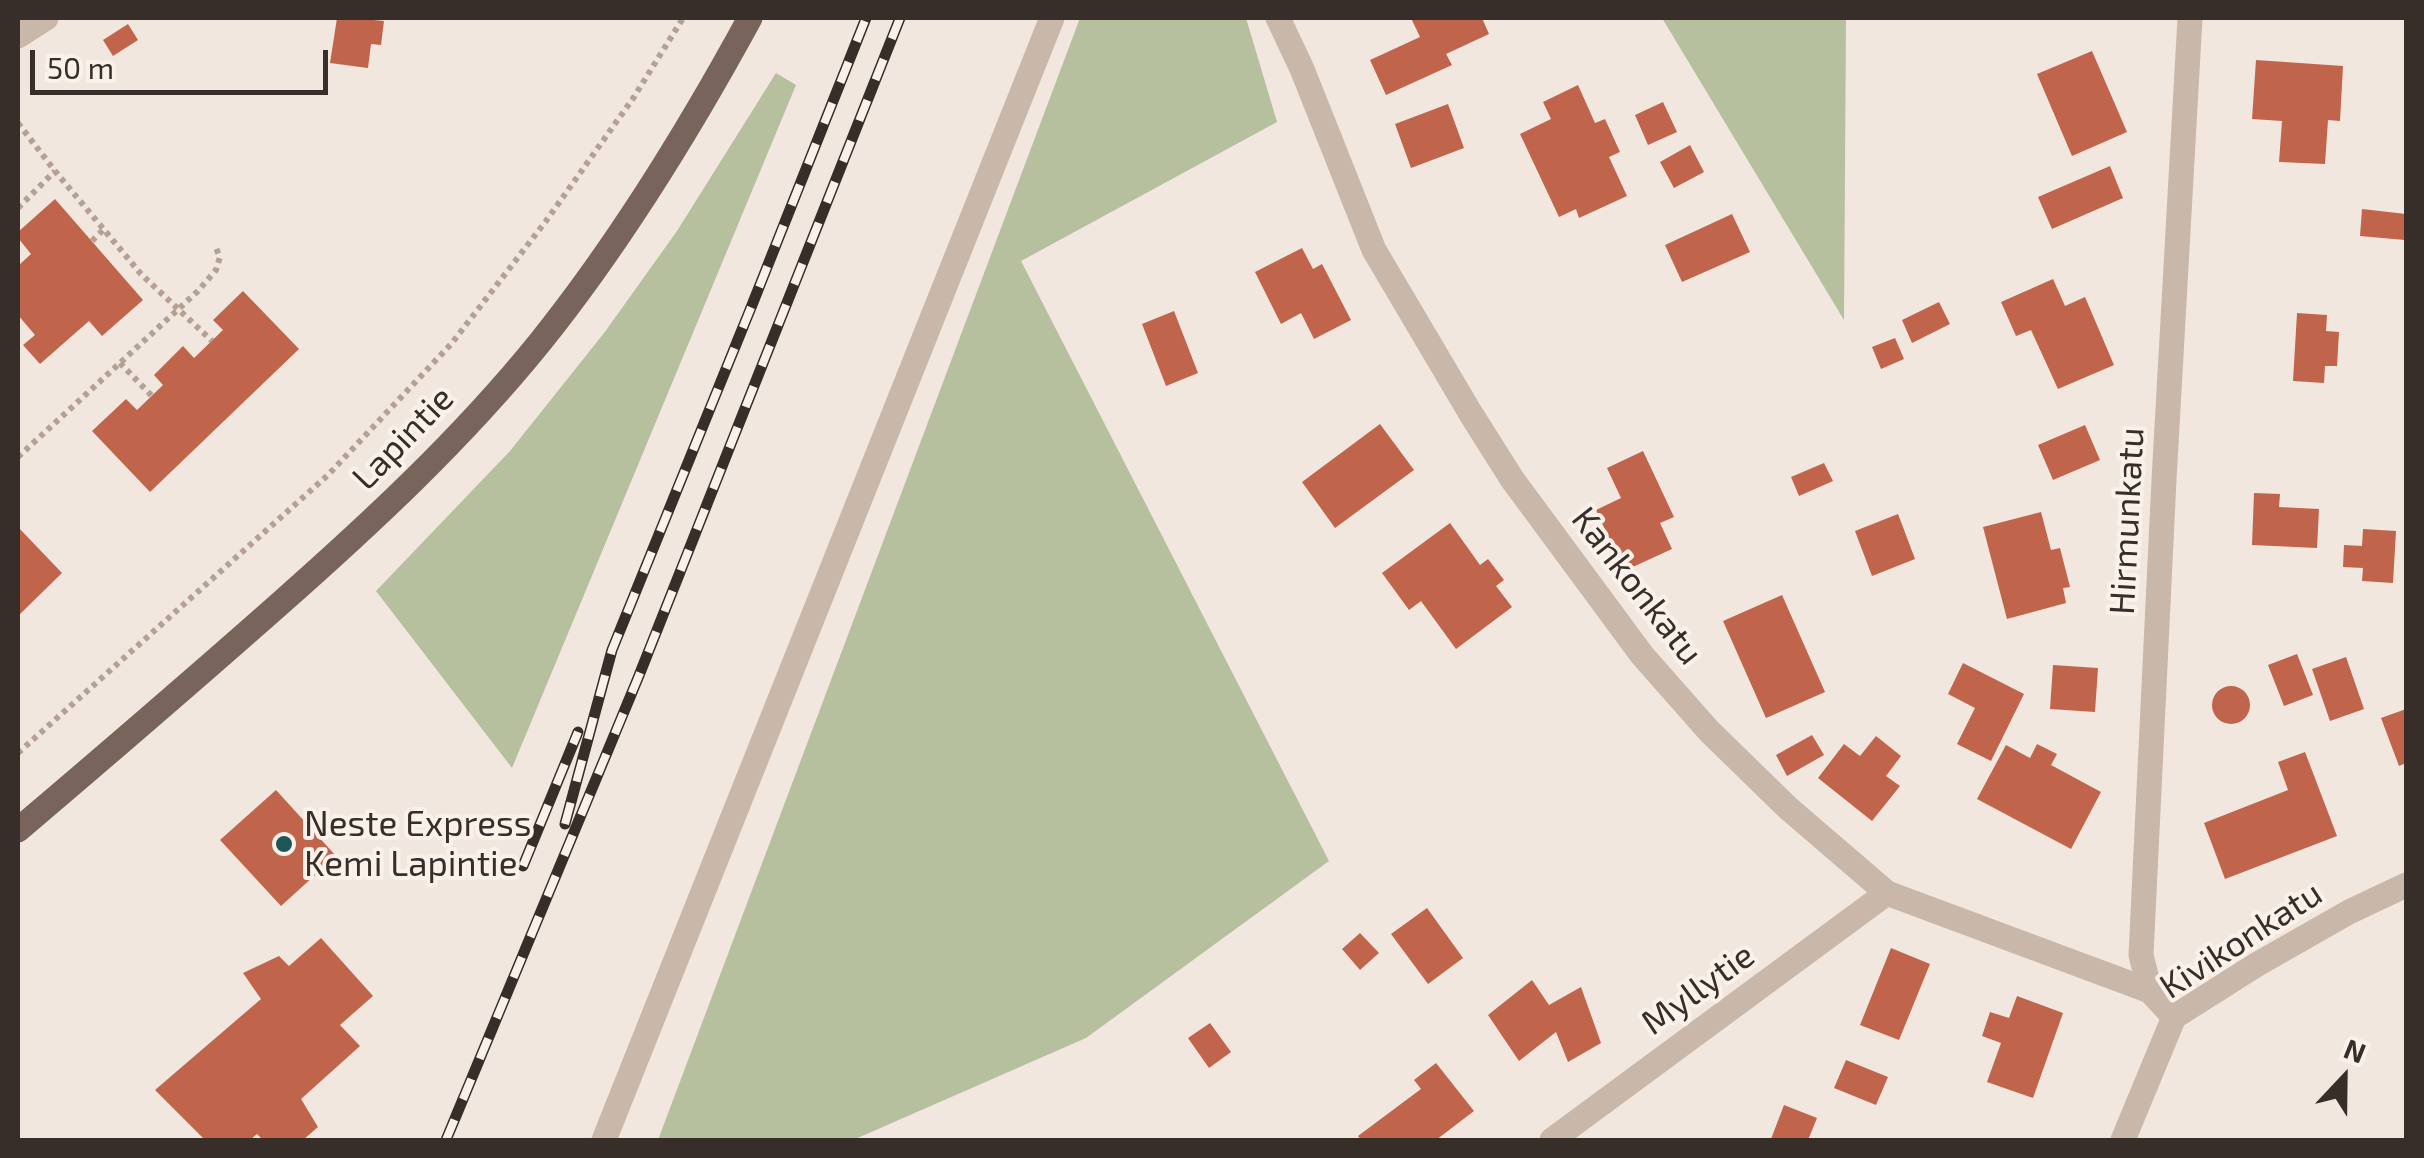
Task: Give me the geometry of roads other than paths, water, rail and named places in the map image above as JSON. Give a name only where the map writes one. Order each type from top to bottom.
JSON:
[{"type":"main road","name":"Lapintie","points":[[18,830],[339,551],[482,408],[541,341],[653,186],[750,18]]},
{"type":"street","points":[[18,36],[46,18]]},
{"type":"street","points":[[604,1140],[1052,18]]},
{"type":"street","name":"Kankonkatu","points":[[1278,18],[1374,250],[1512,479],[1642,655],[1709,731],[1788,808],[1886,893],[2150,991]]},
{"type":"street","name":"Hirmunkatu","points":[[2150,991],[2141,956],[2190,18]]},
{"type":"street","name":"Kivikonkatu","points":[[2123,1140],[2174,1018],[2302,938],[2406,884]]},
{"type":"street","name":"Myllytie","points":[[1552,1140],[1886,893]]},
{"type":"street","points":[[2150,991],[2174,1018]]},
{"type":"railway","points":[[565,824],[612,650],[866,18]]},
{"type":"railway","points":[[446,1140],[638,678],[900,18]]},
{"type":"railway","points":[[523,866],[578,732]]},
{"type":"place","name":"Neste Express Kemi Lapintie","points":[[284,844]]}]
